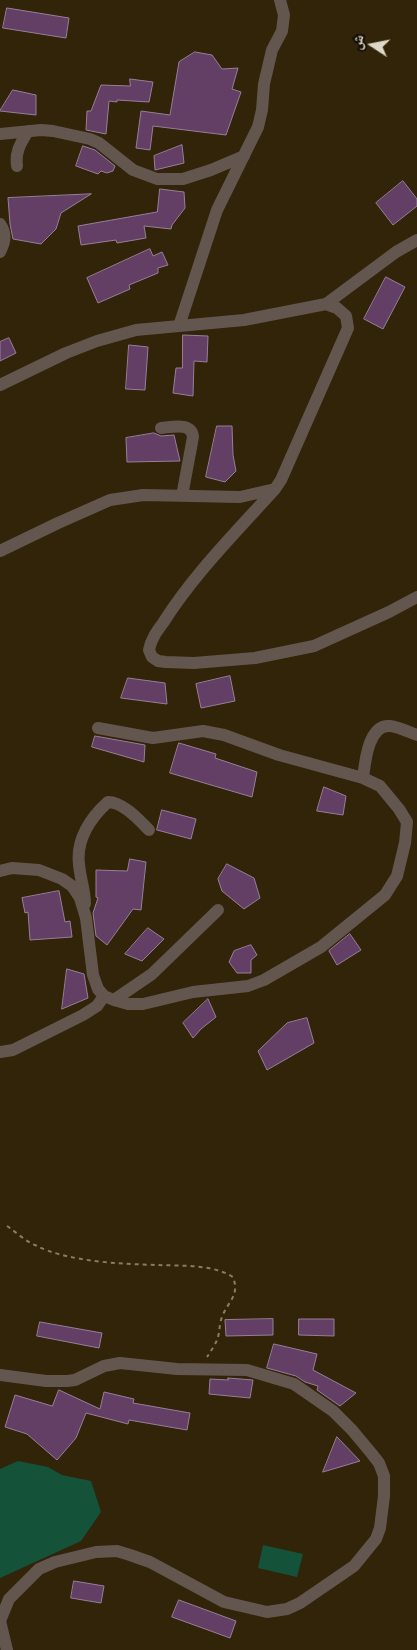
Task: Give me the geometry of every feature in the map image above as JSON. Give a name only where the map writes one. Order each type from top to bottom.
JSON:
[{"type":"street","points":[[179,326],[217,210],[258,127],[262,110],[264,84],[272,50],[282,31],[284,15],[280,0]]},
{"type":"street","points":[[17,166],[18,149],[28,131]]},
{"type":"street","points":[[0,134],[53,131],[99,142],[133,170],[157,179],[183,180],[244,156]]},
{"type":"street","points":[[0,224],[5,232],[5,240],[0,252]]},
{"type":"street","points":[[0,385],[66,353],[96,341],[136,330],[244,320],[326,304],[396,252],[417,240]]},
{"type":"street","points":[[326,304],[343,312],[346,316],[348,328],[289,464],[275,489],[204,568],[172,609],[150,644],[149,650],[152,657],[158,661],[194,663],[255,658],[314,646],[389,612],[417,597]]},
{"type":"street","points":[[161,428],[184,427],[189,428],[193,432],[182,496]]},
{"type":"street","points":[[0,551],[110,500],[143,495],[240,497],[275,489]]},
{"type":"street","points":[[363,778],[367,751],[375,734],[381,728],[393,726],[417,735]]},
{"type":"street","points":[[98,728],[152,738],[203,732],[224,735],[279,754],[363,778],[380,786],[399,808],[407,822],[406,843],[397,876],[385,895],[321,947],[248,986],[193,992],[143,1004],[128,1004],[109,998],[98,989],[93,975],[85,893],[79,864],[79,850],[86,830],[93,818],[108,802],[120,806],[149,830]]},
{"type":"street","points":[[0,871],[12,868],[27,868],[39,870],[62,879],[72,886],[80,898],[86,918]]},
{"type":"street","points":[[0,1052],[12,1050],[83,1015],[152,974],[218,910]]},
{"type":"street","points":[[0,1375],[59,1382],[74,1380],[104,1366],[120,1363],[177,1369],[247,1370],[294,1384],[332,1411],[352,1430],[372,1454],[379,1463],[384,1476],[384,1496],[380,1528],[376,1539],[354,1566],[300,1603],[276,1612],[257,1610],[224,1602],[150,1562],[117,1551],[96,1552],[55,1562],[39,1569],[9,1599],[0,1621],[7,1650]]},
{"type":"path","points":[[7,1226],[34,1245],[62,1255],[128,1264],[190,1266],[210,1269],[233,1277],[235,1285],[234,1298],[223,1314],[218,1338],[200,1370]]},
{"type":"green space","points":[[18,1461],[48,1467],[62,1475],[91,1481],[101,1512],[81,1541],[0,1578],[0,1469]]},
{"type":"green space","points":[[263,1545],[303,1554],[297,1577],[258,1568]]},
{"type":"building","points":[[7,8],[69,18],[66,38],[3,28]]},
{"type":"building","points":[[195,52],[212,55],[222,69],[238,68],[232,89],[241,92],[226,135],[153,126],[150,150],[136,148],[141,111],[170,115],[179,62]]},
{"type":"building","points":[[130,79],[153,82],[149,102],[109,101],[106,134],[86,130],[87,111],[91,111],[101,85],[130,86]]},
{"type":"building","points":[[13,90],[36,95],[36,115],[0,111]]},
{"type":"building","points":[[182,145],[184,163],[155,170],[154,156]]},
{"type":"building","points":[[83,146],[95,150],[115,166],[113,171],[107,173],[101,171],[98,174],[76,166]]},
{"type":"building","points":[[403,181],[417,199],[417,206],[393,225],[376,203]]},
{"type":"building","points":[[160,189],[184,192],[185,208],[171,229],[144,226],[146,238],[117,243],[116,240],[81,245],[78,226],[157,212]]},
{"type":"building","points":[[91,194],[61,213],[56,229],[41,244],[13,239],[8,198]]},
{"type":"building","points":[[150,249],[153,256],[162,252],[168,265],[158,268],[158,273],[129,285],[130,289],[98,303],[87,278]]},
{"type":"building","points":[[386,277],[405,287],[383,329],[364,319]]},
{"type":"building","points":[[183,335],[208,336],[207,362],[194,361],[193,396],[173,393],[176,368],[182,368]]},
{"type":"building","points":[[9,338],[16,353],[0,361],[0,342]]},
{"type":"building","points":[[129,345],[148,347],[145,390],[126,389]]},
{"type":"building","points":[[217,426],[232,426],[233,455],[236,471],[225,482],[206,477]]},
{"type":"building","points":[[154,433],[161,436],[174,435],[180,461],[127,462],[126,438]]},
{"type":"building","points":[[230,676],[235,701],[201,708],[196,684]]},
{"type":"building","points":[[128,678],[165,683],[167,704],[121,698]]},
{"type":"building","points":[[95,736],[145,745],[144,762],[92,747]]},
{"type":"building","points":[[179,743],[216,754],[215,758],[257,772],[252,797],[170,773]]},
{"type":"building","points":[[324,787],[346,796],[343,815],[317,811]]},
{"type":"building","points":[[162,810],[196,819],[191,839],[157,830]]},
{"type":"building","points":[[130,859],[146,862],[141,910],[133,909],[107,945],[96,936],[93,913],[98,898],[96,897],[96,870],[127,871]]},
{"type":"building","points":[[227,864],[254,878],[260,898],[244,909],[222,891],[218,879]]},
{"type":"building","points":[[59,891],[65,922],[70,921],[72,937],[30,940],[28,912],[25,913],[22,898]]},
{"type":"building","points":[[148,928],[164,939],[142,961],[125,954]]},
{"type":"building","points":[[350,934],[361,950],[337,965],[329,951]]},
{"type":"building","points":[[251,945],[257,955],[251,960],[251,973],[237,973],[229,962],[234,951]]},
{"type":"building","points":[[67,969],[84,974],[88,998],[62,1009]]},
{"type":"building","points":[[208,999],[216,1017],[193,1038],[183,1023]]},
{"type":"building","points":[[307,1018],[314,1043],[267,1070],[258,1051],[287,1023]]},
{"type":"building","points":[[273,1319],[273,1335],[226,1336],[225,1320]]},
{"type":"building","points":[[299,1319],[334,1319],[334,1336],[299,1335]]},
{"type":"building","points":[[40,1322],[102,1333],[99,1348],[37,1336]]},
{"type":"building","points":[[274,1344],[317,1354],[313,1370],[356,1393],[340,1406],[317,1390],[318,1386],[305,1382],[296,1376],[267,1368]]},
{"type":"building","points":[[228,1378],[253,1380],[250,1398],[209,1394],[210,1379],[228,1380]]},
{"type":"building","points":[[59,1390],[100,1409],[104,1392],[134,1399],[133,1403],[190,1413],[187,1430],[129,1420],[128,1424],[86,1413],[76,1438],[57,1460],[27,1434],[5,1427],[15,1395],[52,1406]]},
{"type":"building","points":[[337,1437],[360,1461],[323,1472]]},
{"type":"building","points":[[74,1581],[104,1586],[101,1603],[71,1598]]},
{"type":"building","points":[[179,1600],[236,1621],[230,1638],[172,1617]]}]
